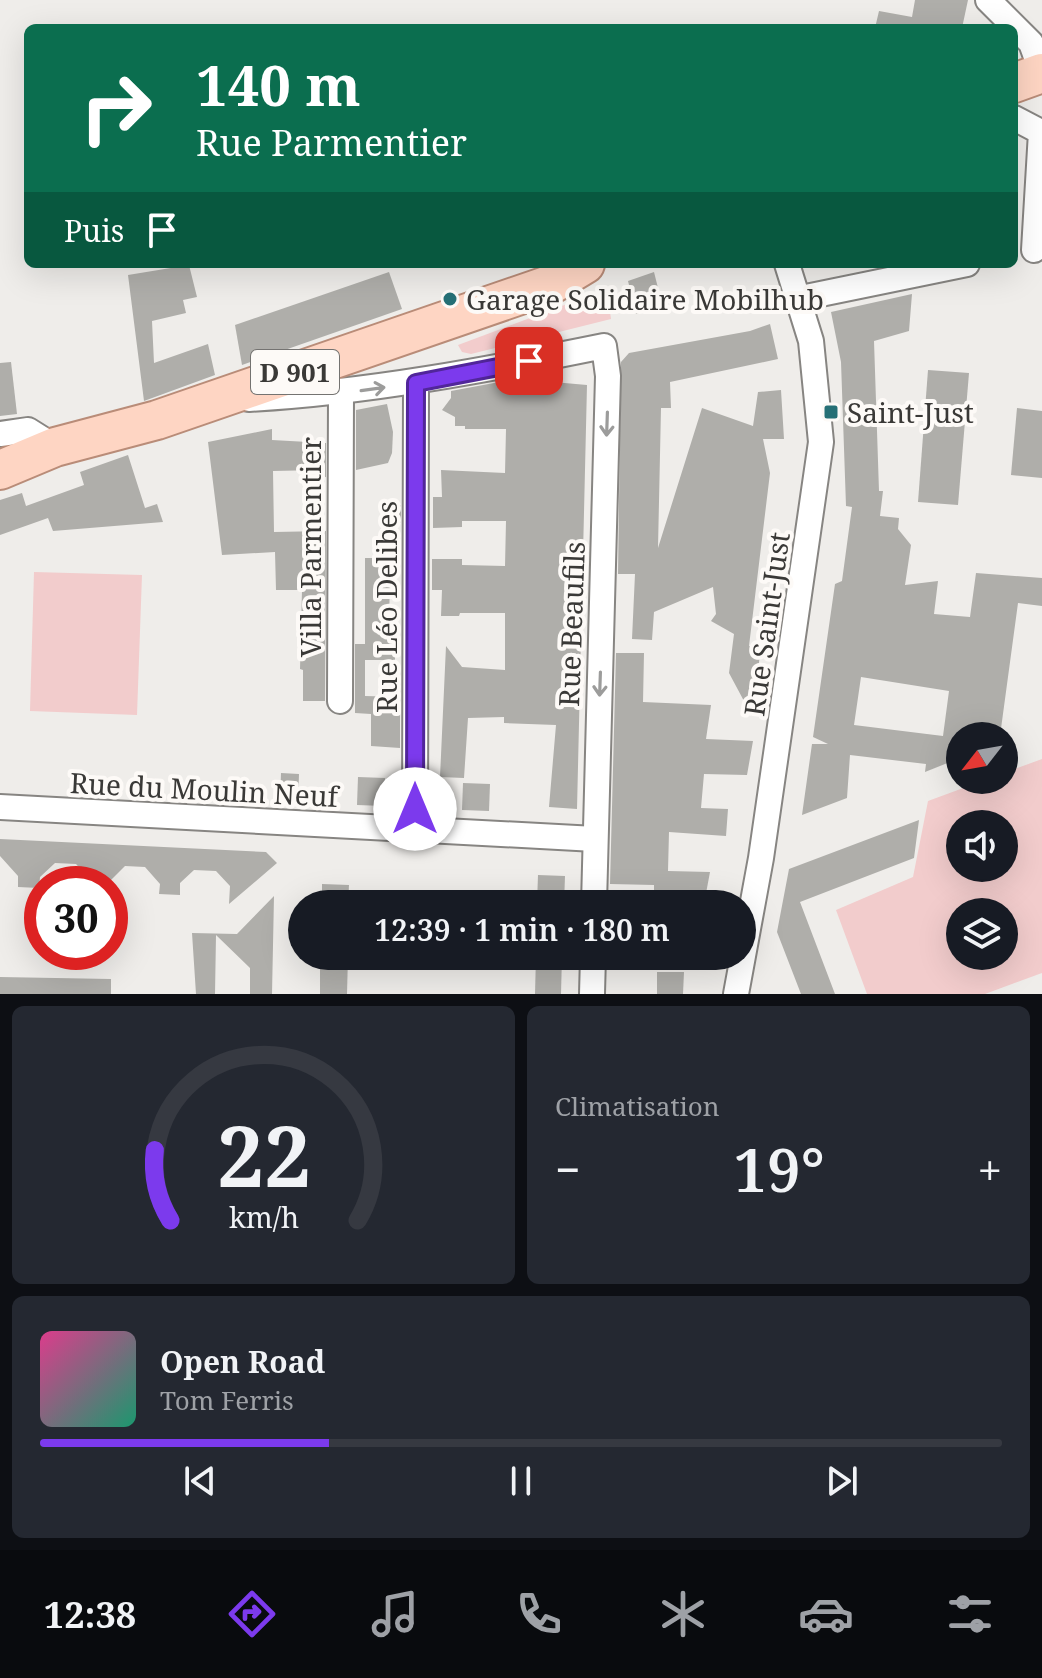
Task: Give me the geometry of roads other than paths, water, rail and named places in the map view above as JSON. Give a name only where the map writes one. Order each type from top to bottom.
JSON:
[{"type":"main road","points":[[1018,82],[1042,73]]},
{"type":"main road","name":"D 901","points":[[0,470],[55,447],[211,402],[552,284],[578,268]]},
{"type":"street","points":[[988,0],[1012,24]]},
{"type":"street","points":[[1018,30],[1031,43],[1042,73]]},
{"type":"street","points":[[1018,120],[1041,132],[1030,251]]},
{"type":"street","name":"Rue Saint-Just","points":[[736,994],[761,858],[821,442],[811,341],[801,298],[789,268]]},
{"type":"street","points":[[801,298],[947,268]]},
{"type":"street","name":"Rue Beaufils","points":[[416,383],[604,346],[608,376],[594,890]]},
{"type":"street","points":[[211,402],[341,394],[416,383]]},
{"type":"street","name":"Rue Léo Delibes","points":[[415,831],[416,383]]},
{"type":"street","name":"Villa Parmentier","points":[[340,701],[341,394]]},
{"type":"street","points":[[0,434],[28,430],[55,447]]},
{"type":"street","name":"Rue du Moulin Neuf","points":[[0,807],[595,839]]},
{"type":"street","points":[[592,994],[593,970]]},
{"type":"place","name":"Garage Solidaire Mobilhub","points":[[450,299]]},
{"type":"place","name":"Saint-Just","points":[[831,412]]}]
